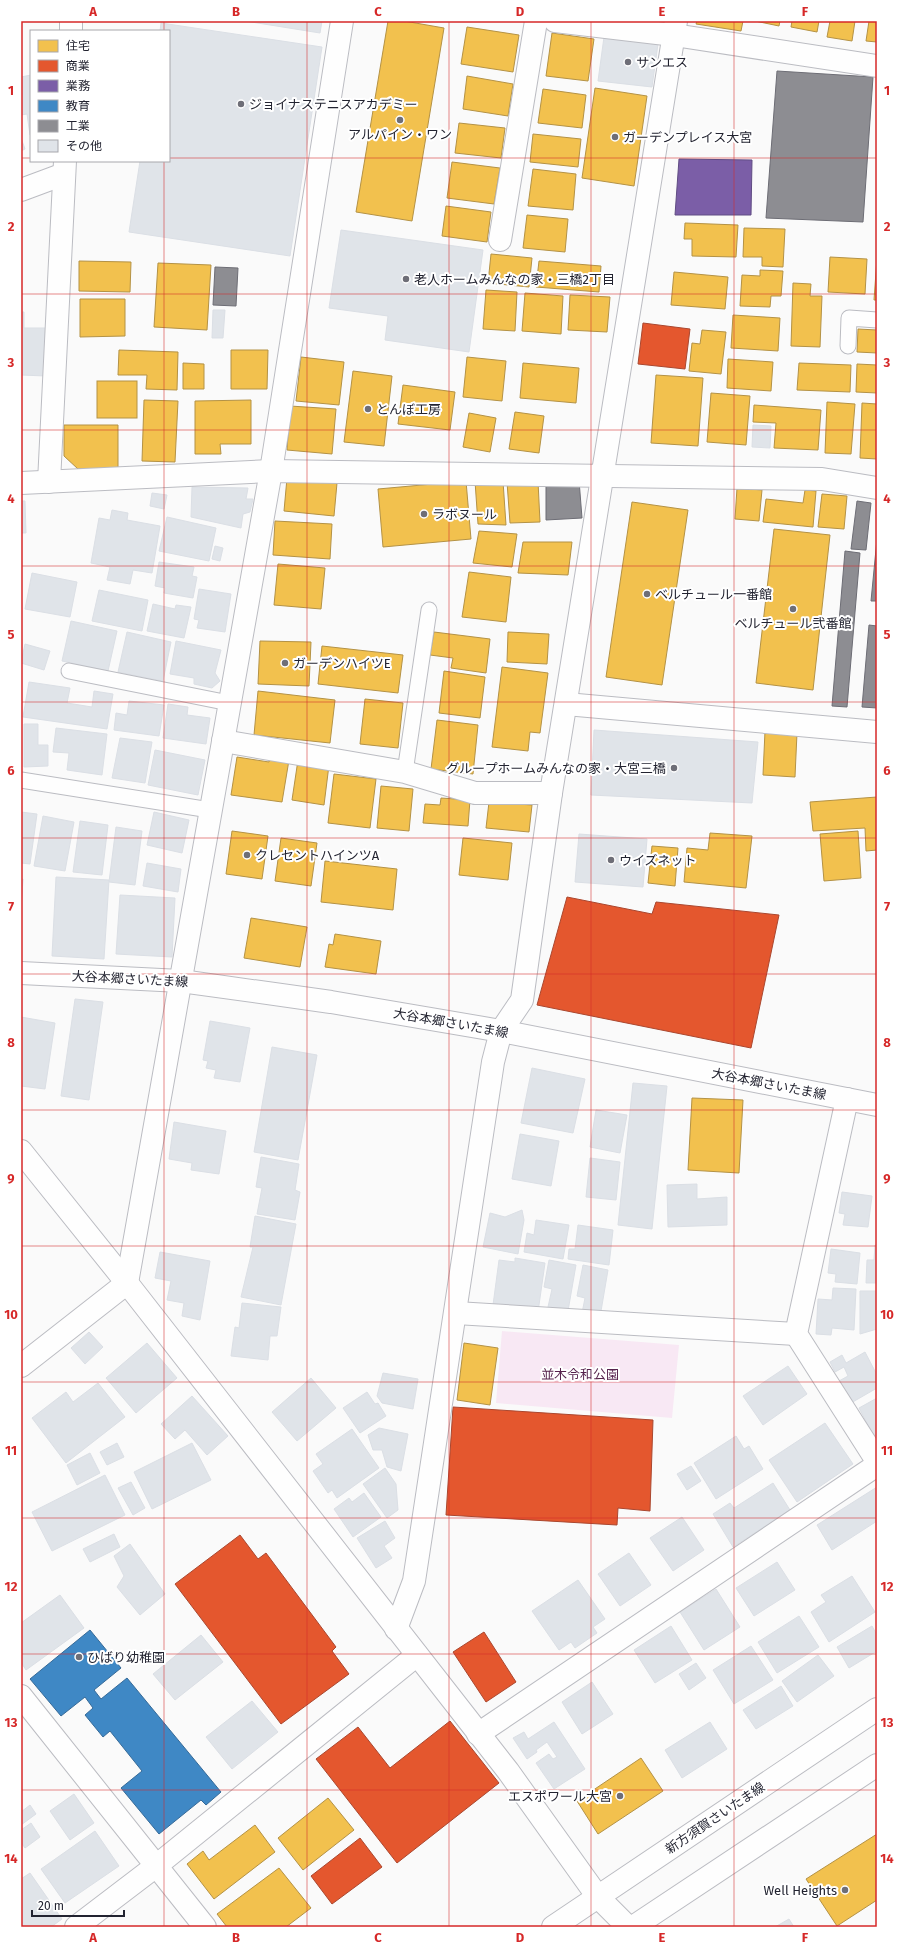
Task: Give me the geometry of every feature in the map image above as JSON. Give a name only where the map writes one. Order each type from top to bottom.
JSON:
[{"type":"street","points":[[21,1366],[127,1283],[271,471],[342,21]]},
{"type":"street","points":[[500,240],[536,21]]},
{"type":"street","points":[[555,21],[675,28],[877,66]]},
{"type":"street","points":[[396,1629],[414,1581],[493,1062],[501,1031],[522,1000],[551,793],[675,28]]},
{"type":"street","points":[[48,482],[64,167]]},
{"type":"street","points":[[21,190],[64,167]]},
{"type":"street","points":[[21,483],[271,471],[822,479],[877,488]]},
{"type":"street","points":[[566,704],[877,732]]},
{"type":"street","points":[[223,741],[405,772],[475,793],[551,793]]},
{"type":"street","name":"大谷本郷さいたま線","points":[[21,973],[181,981],[331,1002],[501,1031],[877,1105]]},
{"type":"street","points":[[848,1099],[796,1334],[877,1461]]},
{"type":"street","points":[[21,1151],[127,1283],[508,1771],[598,1896],[628,1927]]},
{"type":"street","points":[[456,1313],[796,1334]]},
{"type":"street","points":[[478,1734],[877,1465]]},
{"type":"street","points":[[76,1927],[156,1866],[417,1655]]},
{"type":"street","points":[[21,1696],[204,1927]]},
{"type":"street","name":"新方須賀さいたま線","points":[[553,1927],[877,1709]]},
{"type":"street","points":[[633,1927],[877,1765]]},
{"type":"lane","points":[[848,346],[849,318],[877,320]]},
{"type":"lane","points":[[405,772],[429,610]]},
{"type":"lane","points":[[69,671],[229,703]]},
{"type":"lane","points":[[21,780],[210,810]]},
{"type":"green space","name":"並木令和公園","points":[[502,1331],[679,1345],[672,1418],[496,1403]]},
{"type":"building: 住宅","name":"アルパイン・ワン","points":[[388,21],[404,21],[444,28],[412,221],[356,212]]},
{"type":"building: 住宅","points":[[697,21],[743,21],[741,31],[696,24]]},
{"type":"building: 住宅","points":[[755,21],[780,21],[779,26]]},
{"type":"building: 住宅","points":[[792,21],[819,21],[817,32],[791,27]]},
{"type":"building: 住宅","points":[[830,21],[855,21],[852,41],[827,37]]},
{"type":"building: 住宅","points":[[869,21],[877,21],[877,42],[866,41]]},
{"type":"building: 住宅","points":[[467,27],[519,35],[513,72],[461,64]]},
{"type":"building: 住宅","points":[[552,33],[594,39],[588,81],[546,76]]},
{"type":"building: 住宅","points":[[467,76],[513,84],[508,116],[463,109]]},
{"type":"building: 住宅","name":"ガーデンプレイス大宮","points":[[595,88],[647,96],[634,186],[582,178]]},
{"type":"building: 住宅","points":[[543,89],[586,95],[582,128],[538,123]]},
{"type":"building: 住宅","points":[[459,123],[505,128],[501,158],[455,153]]},
{"type":"building: 住宅","points":[[533,134],[581,139],[578,167],[530,162]]},
{"type":"building: 住宅","points":[[452,162],[500,168],[494,204],[447,198]]},
{"type":"building: 住宅","points":[[533,169],[576,174],[573,210],[528,206]]},
{"type":"building: 住宅","points":[[446,206],[491,212],[487,242],[442,236]]},
{"type":"building: 住宅","points":[[527,215],[568,219],[565,252],[523,248]]},
{"type":"building: 住宅","points":[[685,223],[738,225],[736,257],[692,256],[692,239],[684,239]]},
{"type":"building: 住宅","points":[[744,228],[785,229],[783,267],[762,266],[762,257],[743,257]]},
{"type":"building: 住宅","points":[[491,254],[532,258],[529,287],[488,283]]},
{"type":"building: 住宅","points":[[830,257],[867,259],[865,294],[828,292]]},
{"type":"building: 住宅","points":[[877,258],[877,300],[874,300]]},
{"type":"building: 住宅","points":[[79,261],[131,262],[130,292],[79,291]]},
{"type":"building: 住宅","points":[[539,261],[601,266],[599,292],[536,287]]},
{"type":"building: 住宅","points":[[158,263],[211,265],[207,330],[154,327]]},
{"type":"building: 住宅","points":[[760,270],[783,271],[781,296],[771,296],[770,307],[740,306],[742,275],[760,276]]},
{"type":"building: 住宅","points":[[674,272],[728,277],[725,309],[671,305]]},
{"type":"building: 住宅","points":[[793,283],[811,284],[810,296],[822,296],[820,347],[791,346]]},
{"type":"building: 住宅","points":[[486,290],[517,292],[515,331],[483,329]]},
{"type":"building: 住宅","points":[[525,293],[563,296],[561,334],[522,331]]},
{"type":"building: 住宅","points":[[570,295],[610,297],[607,332],[568,330]]},
{"type":"building: 住宅","points":[[80,299],[125,299],[125,336],[80,337]]},
{"type":"building: 住宅","points":[[733,315],[780,318],[778,351],[731,348]]},
{"type":"building: 住宅","points":[[858,329],[877,330],[877,353],[857,352]]},
{"type":"building: 住宅","points":[[702,330],[726,332],[721,374],[689,371],[692,343],[700,344]]},
{"type":"building: 住宅","points":[[119,350],[178,352],[177,390],[146,389],[147,375],[118,375]]},
{"type":"building: 住宅","points":[[231,350],[268,350],[267,389],[231,389]]},
{"type":"building: 住宅","points":[[301,357],[344,362],[339,405],[296,401]]},
{"type":"building: 住宅","points":[[467,357],[506,361],[502,401],[463,397]]},
{"type":"building: 住宅","points":[[728,359],[773,362],[771,391],[727,388]]},
{"type":"building: 住宅","points":[[183,363],[204,364],[204,389],[183,389]]},
{"type":"building: 住宅","points":[[523,363],[579,368],[576,403],[520,398]]},
{"type":"building: 住宅","points":[[799,363],[851,365],[850,392],[797,390]]},
{"type":"building: 住宅","points":[[857,364],[877,365],[877,393],[856,392]]},
{"type":"building: 住宅","name":"とんぼ工房","points":[[353,371],[392,376],[384,446],[344,442]]},
{"type":"building: 住宅","points":[[656,375],[703,378],[698,446],[651,443]]},
{"type":"building: 住宅","points":[[97,381],[137,381],[137,418],[97,418]]},
{"type":"building: 住宅","points":[[403,385],[455,392],[450,430],[398,424]]},
{"type":"building: 住宅","points":[[711,393],[750,396],[746,445],[707,442]]},
{"type":"building: 住宅","points":[[144,400],[178,401],[175,462],[142,461]]},
{"type":"building: 住宅","points":[[251,400],[251,444],[220,444],[221,454],[195,454],[195,401]]},
{"type":"building: 住宅","points":[[827,402],[855,404],[851,454],[825,453]]},
{"type":"building: 住宅","points":[[862,403],[877,404],[877,459],[860,458]]},
{"type":"building: 住宅","points":[[754,405],[821,410],[818,450],[774,448],[776,423],[753,422]]},
{"type":"building: 住宅","points":[[290,406],[336,409],[332,454],[287,450]]},
{"type":"building: 住宅","points":[[515,412],[544,416],[539,453],[509,449]]},
{"type":"building: 住宅","points":[[469,413],[496,418],[490,452],[463,447]]},
{"type":"building: 住宅","points":[[64,425],[118,425],[118,469],[78,469],[64,456]]},
{"type":"building: 住宅","points":[[287,478],[337,483],[334,516],[284,511]]},
{"type":"building: 住宅","name":"ラボヌール","points":[[466,481],[471,539],[383,547],[378,489]]},
{"type":"building: 住宅","points":[[475,481],[503,481],[506,525],[478,524]]},
{"type":"building: 住宅","points":[[538,481],[540,522],[510,523],[507,482]]},
{"type":"building: 住宅","points":[[737,488],[762,490],[759,521],[735,519]]},
{"type":"building: 住宅","points":[[805,490],[816,491],[813,527],[763,522],[766,499],[803,503]]},
{"type":"building: 住宅","points":[[822,494],[847,496],[844,529],[818,527]]},
{"type":"building: 住宅","name":"ベルチュール一番館","points":[[632,502],[688,510],[662,685],[606,677]]},
{"type":"building: 住宅","points":[[275,521],[332,524],[330,559],[273,555]]},
{"type":"building: 住宅","name":"ベルチュール弐番館","points":[[774,529],[830,535],[813,690],[756,683]]},
{"type":"building: 住宅","points":[[479,531],[517,534],[512,567],[473,563]]},
{"type":"building: 住宅","points":[[523,542],[572,542],[568,575],[518,573]]},
{"type":"building: 住宅","points":[[278,564],[325,568],[321,609],[274,605]]},
{"type":"building: 住宅","points":[[469,572],[511,577],[506,622],[462,617]]},
{"type":"building: 住宅","points":[[434,632],[490,639],[486,673],[451,668],[453,658],[430,655]]},
{"type":"building: 住宅","points":[[508,632],[549,634],[547,664],[507,662]]},
{"type":"building: 住宅","name":"ガーデンハイツE","points":[[260,641],[311,642],[309,686],[258,684]]},
{"type":"building: 住宅","points":[[322,646],[403,655],[398,693],[318,684]]},
{"type":"building: 住宅","points":[[502,667],[548,673],[540,733],[530,732],[528,751],[492,747]]},
{"type":"building: 住宅","points":[[444,671],[485,677],[480,718],[439,713]]},
{"type":"building: 住宅","points":[[258,691],[335,700],[330,743],[254,735]]},
{"type":"building: 住宅","points":[[365,699],[403,703],[398,748],[360,744]]},
{"type":"building: 住宅","points":[[437,720],[478,725],[473,774],[431,769]]},
{"type":"building: 住宅","points":[[765,731],[797,733],[795,777],[763,775]]},
{"type":"building: 住宅","points":[[237,757],[269,762],[270,757],[289,760],[282,802],[231,795]]},
{"type":"building: 住宅","points":[[298,760],[329,765],[324,805],[292,800]]},
{"type":"building: 住宅","points":[[334,774],[376,779],[370,828],[328,823]]},
{"type":"building: 住宅","points":[[381,786],[413,789],[409,831],[377,828]]},
{"type":"building: 住宅","points":[[877,797],[877,850],[866,851],[865,828],[813,831],[810,802]]},
{"type":"building: 住宅","points":[[441,798],[470,800],[468,826],[423,823],[425,804],[440,805]]},
{"type":"building: 住宅","points":[[489,802],[532,805],[529,832],[486,828]]},
{"type":"building: 住宅","name":"クレセントハインツA","points":[[232,831],[268,836],[262,879],[226,874]]},
{"type":"building: 住宅","points":[[858,831],[861,878],[824,881],[820,834]]},
{"type":"building: 住宅","points":[[710,833],[752,836],[746,888],[684,882],[687,848],[708,850]]},
{"type":"building: 住宅","points":[[281,838],[317,843],[311,886],[275,881]]},
{"type":"building: 住宅","points":[[463,838],[512,843],[508,880],[459,875]]},
{"type":"building: 住宅","points":[[652,846],[678,848],[675,886],[648,883]]},
{"type":"building: 住宅","points":[[325,861],[397,869],[393,910],[321,902]]},
{"type":"building: 住宅","points":[[251,918],[307,927],[300,967],[244,958]]},
{"type":"building: 住宅","points":[[335,934],[381,941],[376,974],[325,967],[329,944],[333,945]]},
{"type":"building: 住宅","points":[[692,1098],[743,1100],[739,1173],[688,1170]]},
{"type":"building: 住宅","points":[[464,1343],[498,1348],[490,1405],[457,1400]]},
{"type":"building: 住宅","name":"エスポワール大宮","points":[[641,1758],[663,1791],[598,1834],[577,1801]]},
{"type":"building: 住宅","points":[[328,1798],[354,1830],[303,1870],[278,1838]]},
{"type":"building: 住宅","points":[[255,1825],[275,1852],[214,1899],[187,1864],[203,1851],[209,1860]]},
{"type":"building: 住宅","name":"Well Heights","points":[[877,1834],[877,1900],[837,1926],[806,1879]]},
{"type":"building: 住宅","points":[[279,1868],[311,1908],[286,1927],[227,1927],[217,1914]]},
{"type":"building: 商業","points":[[643,323],[690,329],[685,369],[638,364]]},
{"type":"building: 商業","points":[[567,897],[652,914],[656,902],[779,915],[751,1048],[537,1005]]},
{"type":"building: 商業","points":[[453,1407],[653,1420],[650,1511],[618,1508],[617,1525],[446,1515]]},
{"type":"building: 商業","points":[[240,1535],[258,1559],[266,1553],[336,1647],[332,1651],[349,1674],[281,1724],[175,1584]]},
{"type":"building: 商業","points":[[484,1632],[516,1682],[486,1702],[453,1652]]},
{"type":"building: 商業","points":[[450,1721],[499,1783],[397,1863],[316,1759],[358,1727],[390,1768]]},
{"type":"building: 商業","points":[[360,1838],[382,1867],[332,1904],[311,1876]]},
{"type":"building: 業務","points":[[679,159],[752,160],[751,215],[675,215]]},
{"type":"building: 教育","points":[[90,1630],[121,1668],[94,1690],[101,1699],[127,1678],[221,1792],[206,1805],[201,1800],[159,1834],[121,1788],[142,1771],[110,1731],[103,1737],[85,1715],[93,1708],[85,1697],[61,1716],[30,1679]]},
{"type":"building: 工業","points":[[777,71],[873,77],[863,222],[766,218]]},
{"type":"building: 工業","points":[[215,267],[238,268],[236,306],[213,305]]},
{"type":"building: 工業","points":[[579,480],[582,518],[546,520],[546,482]]},
{"type":"building: 工業","points":[[857,501],[871,503],[866,550],[851,549]]},
{"type":"building: 工業","points":[[877,539],[877,601],[871,601]]},
{"type":"building: 工業","points":[[845,551],[860,553],[847,707],[832,706]]},
{"type":"building: 工業","points":[[869,625],[877,626],[877,708],[862,707]]},
{"type":"building: その他","points":[[245,21],[322,21],[320,33]]},
{"type":"building: その他","name":"ジョイナステニスアカデミー","points":[[161,23],[322,47],[290,256],[129,232],[140,162],[170,162],[170,30],[160,30]]},
{"type":"building: その他","name":"サンエス","points":[[604,37],[658,44],[652,87],[598,81]]},
{"type":"building: その他","points":[[30,75],[30,135],[27,114],[21,115],[21,77]]},
{"type":"building: その他","points":[[21,138],[25,149],[21,151]]},
{"type":"building: その他","name":"老人ホームみんなの家・三橋2丁目","points":[[341,230],[483,250],[469,352],[385,340],[388,316],[329,308]]},
{"type":"building: その他","points":[[213,310],[225,310],[223,338],[212,338]]},
{"type":"building: その他","points":[[21,312],[24,312],[24,328],[48,328],[46,376],[21,375]]},
{"type":"building: その他","points":[[753,425],[771,426],[770,448],[752,447]]},
{"type":"building: その他","points":[[192,487],[248,488],[246,499],[253,499],[250,512],[243,514],[241,528],[191,517]]},
{"type":"building: その他","points":[[152,493],[167,495],[164,509],[150,506]]},
{"type":"building: その他","points":[[21,501],[25,501],[26,533],[21,533]]},
{"type":"building: その他","points":[[112,510],[128,513],[127,520],[160,526],[152,573],[133,570],[130,584],[107,580],[110,567],[91,563],[99,518],[110,520]]},
{"type":"building: その他","points":[[167,517],[216,528],[209,561],[159,551]]},
{"type":"building: その他","points":[[215,546],[223,548],[220,561],[212,559]]},
{"type":"building: その他","points":[[159,562],[194,567],[192,576],[197,577],[193,598],[164,593],[165,588],[155,586]]},
{"type":"building: その他","points":[[32,573],[77,582],[70,617],[25,609]]},
{"type":"building: その他","points":[[199,589],[231,594],[225,632],[197,628],[199,620],[194,619]]},
{"type":"building: その他","points":[[99,590],[148,600],[142,631],[92,621]]},
{"type":"building: その他","points":[[153,604],[175,609],[176,605],[191,607],[184,638],[147,631]]},
{"type":"building: その他","points":[[71,621],[117,631],[108,671],[62,661]]},
{"type":"building: その他","points":[[127,632],[171,642],[163,681],[118,672]]},
{"type":"building: その他","points":[[176,641],[221,650],[215,673],[220,681],[212,688],[194,684],[194,678],[170,674]]},
{"type":"building: その他","points":[[25,644],[50,651],[44,670],[21,663]]},
{"type":"building: その他","points":[[29,682],[70,688],[67,703],[92,707],[94,691],[113,694],[107,729],[23,717]]},
{"type":"building: その他","points":[[129,701],[164,705],[159,736],[114,730],[116,713],[127,715]]},
{"type":"building: その他","points":[[168,704],[188,707],[187,715],[210,718],[206,744],[163,738]]},
{"type":"building: その他","points":[[24,724],[38,724],[38,745],[48,745],[48,766],[24,767]]},
{"type":"building: その他","points":[[56,728],[107,734],[102,775],[67,770],[69,753],[53,752]]},
{"type":"building: その他","name":"グループホームみんなの家・大宮三橋","points":[[594,730],[758,742],[752,803],[591,795]]},
{"type":"building: その他","points":[[120,738],[152,742],[145,783],[112,778]]},
{"type":"building: その他","points":[[155,750],[205,760],[198,795],[148,785]]},
{"type":"building: その他","points":[[21,812],[37,814],[30,864],[21,863]]},
{"type":"building: その他","points":[[154,812],[189,820],[182,853],[147,845]]},
{"type":"building: その他","points":[[43,816],[74,822],[65,871],[34,866]]},
{"type":"building: その他","points":[[80,821],[108,825],[102,875],[73,872]]},
{"type":"building: その他","points":[[116,827],[142,831],[135,885],[109,882]]},
{"type":"building: その他","name":"ウイズネット","points":[[579,834],[647,839],[643,887],[575,882]]},
{"type":"building: その他","points":[[147,863],[181,869],[178,892],[143,886]]},
{"type":"building: その他","points":[[56,877],[109,880],[104,959],[52,956]]},
{"type":"building: その他","points":[[21,879],[23,879],[21,909]]},
{"type":"building: その他","points":[[120,895],[175,898],[172,957],[116,954]]},
{"type":"building: その他","points":[[75,999],[103,1002],[89,1100],[61,1096]]},
{"type":"building: その他","points":[[21,1017],[55,1023],[45,1089],[21,1086]]},
{"type":"building: その他","points":[[210,1021],[250,1028],[240,1082],[214,1078],[216,1070],[206,1068],[208,1061],[203,1060]]},
{"type":"building: その他","points":[[272,1047],[317,1055],[298,1160],[254,1152]]},
{"type":"building: その他","points":[[532,1068],[585,1079],[573,1133],[521,1123]]},
{"type":"building: その他","points":[[633,1083],[667,1086],[652,1229],[618,1225]]},
{"type":"building: その他","points":[[596,1110],[627,1115],[620,1153],[590,1147]]},
{"type":"building: その他","points":[[174,1122],[226,1131],[219,1174],[191,1170],[192,1163],[169,1159]]},
{"type":"building: その他","points":[[520,1134],[559,1141],[551,1186],[512,1179]]},
{"type":"building: その他","points":[[261,1157],[299,1164],[295,1190],[300,1192],[295,1220],[257,1214],[262,1188],[256,1187]]},
{"type":"building: その他","points":[[590,1158],[620,1162],[616,1200],[586,1197]]},
{"type":"building: その他","points":[[697,1184],[697,1199],[727,1197],[727,1225],[668,1227],[667,1185]]},
{"type":"building: その他","points":[[842,1192],[872,1196],[868,1227],[843,1225],[845,1214],[839,1213]]},
{"type":"building: その他","points":[[522,1210],[524,1220],[518,1254],[483,1247],[490,1213],[505,1217]]},
{"type":"building: その他","points":[[255,1216],[296,1224],[281,1305],[241,1297],[253,1247],[250,1247]]},
{"type":"building: その他","points":[[536,1220],[569,1225],[563,1259],[524,1252],[527,1233],[534,1235]]},
{"type":"building: その他","points":[[578,1225],[613,1230],[609,1265],[568,1259],[569,1249],[575,1249]]},
{"type":"building: その他","points":[[875,1245],[877,1245],[877,1283],[866,1283],[867,1260],[874,1260]]},
{"type":"building: その他","points":[[831,1249],[860,1253],[857,1284],[835,1282],[836,1274],[828,1273]]},
{"type":"building: その他","points":[[160,1252],[210,1261],[200,1320],[182,1316],[184,1303],[167,1300],[171,1281],[155,1278]]},
{"type":"building: その他","points":[[515,1258],[545,1263],[538,1312],[493,1305],[499,1260],[515,1262]]},
{"type":"building: その他","points":[[549,1260],[576,1265],[568,1311],[548,1307],[552,1289],[544,1287]]},
{"type":"building: その他","points":[[583,1265],[608,1270],[600,1317],[582,1313],[585,1298],[577,1296]]},
{"type":"building: その他","points":[[833,1288],[856,1289],[854,1330],[832,1328],[831,1335],[816,1334],[818,1299],[832,1300]]},
{"type":"building: その他","points":[[860,1291],[877,1291],[877,1329],[860,1334]]},
{"type":"building: その他","points":[[242,1303],[281,1307],[277,1336],[270,1336],[268,1360],[231,1356],[235,1327],[239,1328]]},
{"type":"building: その他","points":[[89,1332],[103,1347],[85,1364],[71,1348]]},
{"type":"building: その他","points":[[147,1343],[177,1378],[136,1413],[106,1378]]},
{"type":"building: その他","points":[[865,1352],[877,1375],[877,1388],[851,1403],[839,1381],[848,1376],[844,1367],[835,1372],[830,1362],[842,1355],[846,1363]]},
{"type":"building: その他","points":[[788,1366],[807,1394],[763,1425],[743,1396]]},
{"type":"building: その他","points":[[383,1373],[418,1379],[413,1409],[382,1403],[377,1396]]},
{"type":"building: その他","points":[[311,1378],[336,1408],[297,1441],[272,1412]]},
{"type":"building: その他","points":[[98,1383],[125,1417],[66,1463],[32,1418],[66,1392],[73,1402]]},
{"type":"building: その他","points":[[367,1392],[375,1404],[378,1403],[386,1416],[360,1433],[343,1408]]},
{"type":"building: その他","points":[[192,1396],[228,1436],[207,1455],[185,1430],[175,1439],[161,1424]]},
{"type":"building: その他","points":[[877,1398],[877,1442],[859,1408]]},
{"type":"building: その他","points":[[825,1423],[853,1464],[797,1502],[769,1460]]},
{"type":"building: その他","points":[[379,1428],[408,1434],[401,1471],[387,1467],[382,1450],[373,1450],[368,1435]]},
{"type":"building: その他","points":[[352,1429],[379,1468],[337,1498],[332,1490],[328,1493],[313,1471],[323,1464],[316,1454]]},
{"type":"building: その他","points":[[736,1436],[744,1449],[749,1446],[763,1469],[716,1499],[694,1463]]},
{"type":"building: その他","points":[[117,1443],[124,1457],[107,1465],[100,1452]]},
{"type":"building: その他","points":[[192,1443],[211,1480],[152,1509],[134,1472]]},
{"type":"building: その他","points":[[90,1453],[100,1473],[77,1485],[67,1465]]},
{"type":"building: その他","points":[[691,1466],[701,1481],[687,1490],[677,1474]]},
{"type":"building: その他","points":[[385,1468],[396,1484],[398,1510],[387,1518],[363,1484]]},
{"type":"building: その他","points":[[105,1475],[125,1515],[52,1551],[32,1512]]},
{"type":"building: その他","points":[[131,1482],[145,1508],[133,1515],[118,1488]]},
{"type":"building: その他","points":[[773,1483],[790,1510],[733,1547],[713,1514],[730,1503],[734,1508]]},
{"type":"building: その他","points":[[877,1487],[877,1521],[832,1550],[817,1525]]},
{"type":"building: その他","points":[[364,1493],[381,1517],[353,1537],[334,1509],[349,1498],[352,1502]]},
{"type":"building: その他","points":[[682,1517],[704,1550],[673,1571],[650,1538]]},
{"type":"building: その他","points":[[385,1521],[395,1538],[384,1546],[392,1558],[376,1568],[357,1538]]},
{"type":"building: その他","points":[[114,1534],[120,1547],[90,1562],[83,1549]]},
{"type":"building: その他","points":[[130,1544],[165,1594],[140,1615],[117,1587],[124,1576],[114,1556]]},
{"type":"building: その他","points":[[629,1553],[651,1585],[620,1606],[598,1574]]},
{"type":"building: その他","points":[[777,1562],[795,1590],[754,1616],[736,1588]]},
{"type":"building: その他","points":[[852,1576],[875,1612],[829,1642],[811,1612],[826,1602],[821,1595]]},
{"type":"building: その他","points":[[578,1580],[605,1619],[593,1627],[597,1633],[575,1648],[571,1642],[559,1650],[532,1611]]},
{"type":"building: その他","points":[[716,1589],[740,1627],[704,1650],[680,1612]]},
{"type":"building: その他","points":[[60,1595],[84,1628],[26,1670],[21,1662],[21,1623]]},
{"type":"building: その他","points":[[799,1616],[819,1647],[777,1673],[758,1642]]},
{"type":"building: その他","points":[[671,1626],[692,1660],[655,1683],[634,1650]]},
{"type":"building: その他","points":[[872,1626],[877,1635],[877,1651],[849,1668],[837,1647]]},
{"type":"building: その他","points":[[201,1635],[223,1662],[175,1700],[153,1674]]},
{"type":"building: その他","points":[[751,1646],[773,1680],[734,1704],[713,1670]]},
{"type":"building: その他","points":[[818,1655],[834,1676],[797,1702],[782,1681]]},
{"type":"building: その他","points":[[696,1663],[706,1678],[689,1690],[679,1674]]},
{"type":"building: その他","points":[[592,1682],[613,1714],[582,1734],[562,1702]]},
{"type":"building: その他","points":[[781,1686],[793,1706],[756,1729],[743,1710]]},
{"type":"building: その他","points":[[252,1701],[278,1732],[232,1769],[206,1737]]},
{"type":"building: その他","points":[[554,1722],[585,1769],[554,1789],[536,1763],[549,1754],[553,1759],[557,1757],[547,1742],[527,1759],[513,1738],[524,1732],[528,1739]]},
{"type":"building: その他","points":[[710,1722],[727,1749],[682,1778],[665,1750]]},
{"type":"building: その他","points":[[74,1794],[94,1823],[70,1840],[50,1811]]},
{"type":"building: その他","points":[[30,1805],[36,1814],[21,1825],[21,1812]]},
{"type":"building: その他","points":[[31,1823],[40,1837],[25,1848],[21,1842],[21,1830]]},
{"type":"building: その他","points":[[95,1831],[119,1866],[65,1903],[41,1869]]},
{"type":"building: その他","points":[[30,1873],[62,1919],[51,1927],[21,1927],[21,1879]]},
{"type":"building: その他","points":[[789,1919],[794,1927],[775,1927]]},
{"type":"place","name":"サンエス","points":[[628,62]]},
{"type":"place","name":"ジョイナステニスアカデミー","points":[[241,104]]},
{"type":"place","name":"アルパイン・ワン","points":[[400,120]]},
{"type":"place","name":"ガーデンプレイス大宮","points":[[615,137]]},
{"type":"place","name":"老人ホームみんなの家・三橋2丁目","points":[[406,279]]},
{"type":"place","name":"とんぼ工房","points":[[368,409]]},
{"type":"place","name":"ラボヌール","points":[[424,514]]},
{"type":"place","name":"ベルチュール一番館","points":[[647,594]]},
{"type":"place","name":"ベルチュール弐番館","points":[[793,609]]},
{"type":"place","name":"ガーデンハイツE","points":[[285,663]]},
{"type":"place","name":"グループホームみんなの家・大宮三橋","points":[[674,768]]},
{"type":"place","name":"クレセントハインツA","points":[[247,855]]},
{"type":"place","name":"ウイズネット","points":[[611,860]]},
{"type":"place","name":"ひばり幼稚園","points":[[79,1657]]},
{"type":"place","name":"エスポワール大宮","points":[[620,1796]]},
{"type":"place","name":"Well Heights","points":[[845,1890]]}]
